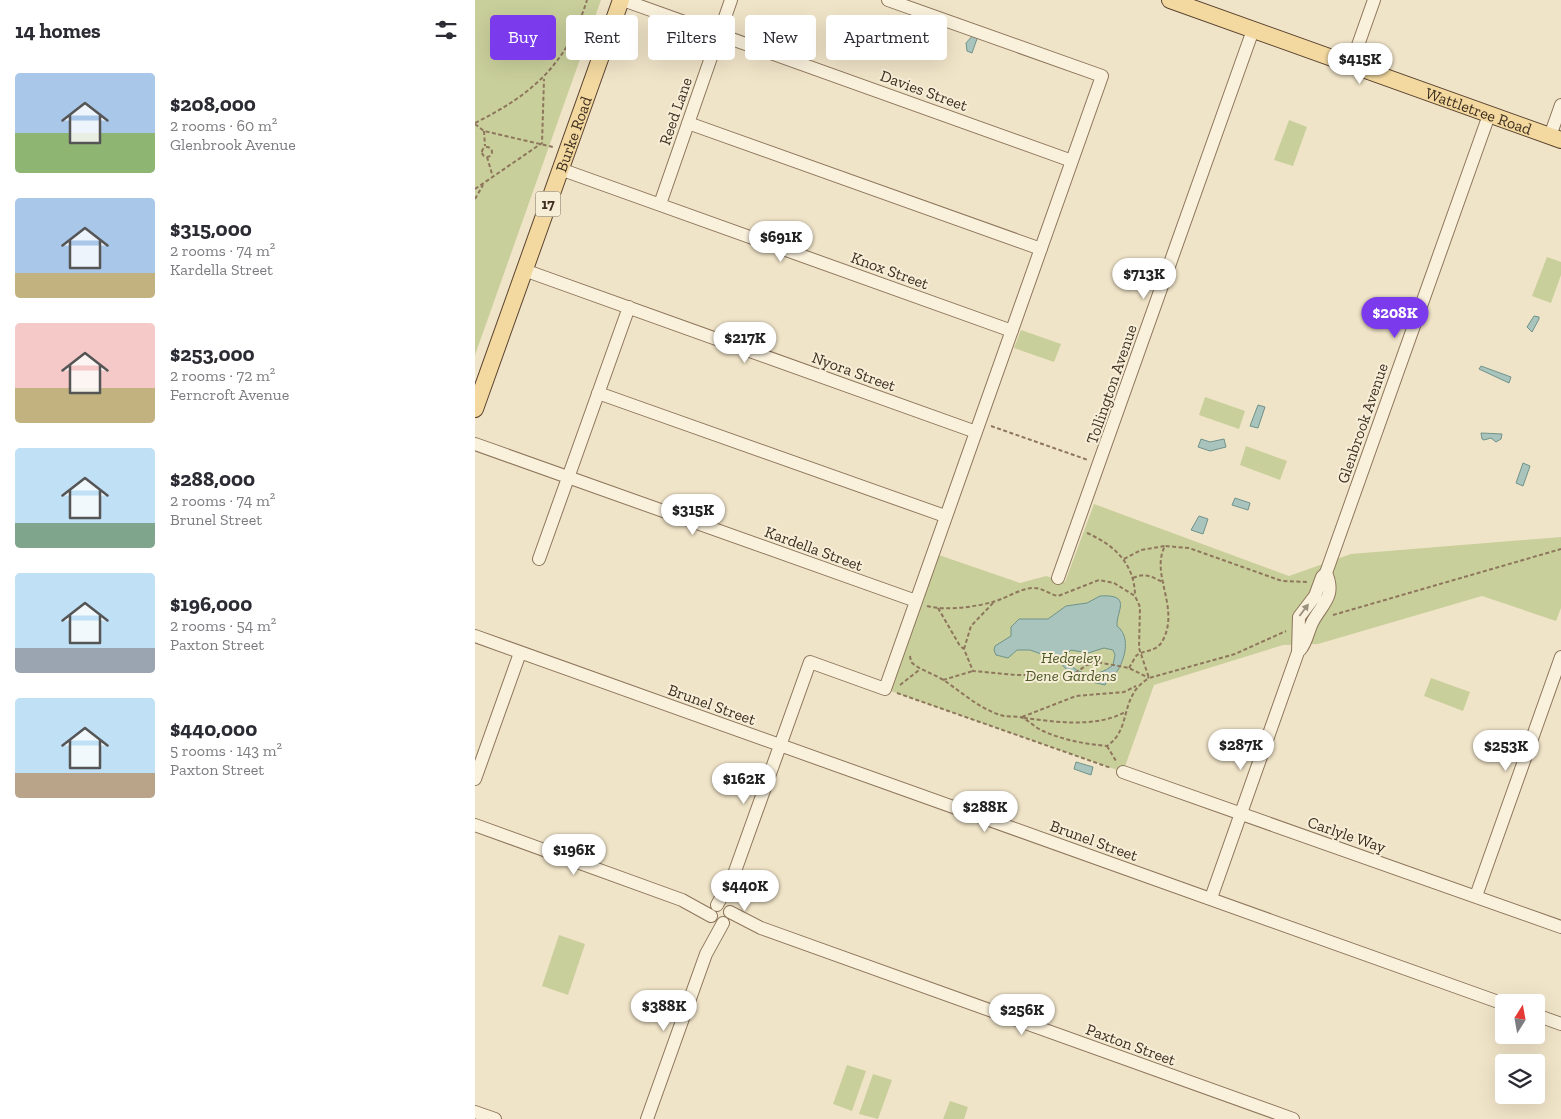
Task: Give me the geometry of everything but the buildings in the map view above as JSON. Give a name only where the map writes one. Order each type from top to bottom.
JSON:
[{"type":"main road","name":"Burke Road","points":[[475,409],[622,0]]},
{"type":"main road","name":"Wattletree Road","points":[[1170,0],[1555,138]]},
{"type":"street","name":"Davies Street","points":[[622,0],[664,15]]},
{"type":"street","name":"Reed Lane","points":[[726,15],[731,0]]},
{"type":"street","points":[[647,1119],[810,662],[885,689],[1102,76],[888,0]]},
{"type":"street","points":[[1351,65],[1374,0]]},
{"type":"street","name":"Tollington Avenue","points":[[1058,578],[1253,30]]},
{"type":"street","name":"Davies Street","points":[[735,41],[1072,161]]},
{"type":"street","name":"Reed Lane","points":[[659,204],[710,60]]},
{"type":"street","points":[[1555,138],[1561,105]]},
{"type":"street","name":"Glenbrook Avenue","points":[[1211,898],[1298,652],[1299,617],[1315,596],[1322,577],[1326,573],[1489,115]]},
{"type":"street","points":[[687,123],[1041,249]]},
{"type":"street","name":"Knox Street","points":[[561,169],[1012,331]]},
{"type":"street","name":"Nyora Street","points":[[524,270],[978,426]]},
{"type":"street","points":[[539,559],[629,307]]},
{"type":"street","points":[[598,393],[945,516]]},
{"type":"street","name":"Kardella Street","points":[[475,444],[916,601]]},
{"type":"street","name":"Brunel Street","points":[[475,636],[1495,1001]]},
{"type":"street","points":[[475,778],[520,653]]},
{"type":"street","points":[[1476,896],[1561,657]]},
{"type":"street","name":"Carlyle Way","points":[[1123,772],[1561,927]]},
{"type":"street","name":"Paxton Street","points":[[475,825],[1293,1119]]},
{"type":"street","points":[[1545,1018],[1561,1024]]},
{"type":"street","points":[[475,1112],[495,1119]]},
{"type":"path","points":[[582,15],[587,0]]},
{"type":"path","points":[[566,48],[545,77],[509,106],[475,124],[483,131],[542,143],[567,151]]},
{"type":"path","points":[[542,143],[545,77]]},
{"type":"path","points":[[483,131],[485,147],[482,154],[487,157],[492,175]]},
{"type":"path","points":[[475,189],[492,175],[542,143]]},
{"type":"path","points":[[485,147],[492,151],[487,157]]},
{"type":"path","points":[[475,199],[484,183]]},
{"type":"path","points":[[978,426],[1100,464]]},
{"type":"path","points":[[1076,529],[1105,542],[1124,559],[1133,578],[1135,596],[1140,608],[1140,655],[1149,678]]},
{"type":"path","points":[[1124,559],[1141,550],[1165,546],[1189,548],[1282,581],[1311,582]]},
{"type":"path","points":[[1129,668],[1137,656],[1154,650],[1166,633],[1169,615],[1160,560],[1165,546]]},
{"type":"path","points":[[1330,615],[1561,549]]},
{"type":"path","points":[[1133,578],[1144,575],[1152,576],[1164,583]]},
{"type":"path","points":[[916,601],[937,608],[995,601],[1030,588],[1042,589],[1054,596],[1061,596],[1099,580],[1114,583],[1135,596]]},
{"type":"path","points":[[964,649],[971,626],[995,601]]},
{"type":"path","points":[[937,608],[959,646],[964,649],[973,671]]},
{"type":"path","points":[[1022,717],[1076,696],[1124,692],[1149,678],[1235,654],[1288,630]]},
{"type":"path","points":[[909,650],[911,662],[919,670],[943,680],[977,704],[1004,716],[1058,722],[1114,717],[1125,712]]},
{"type":"path","points":[[943,680],[973,671],[1015,675],[1067,676],[1097,662],[1129,668],[1149,678]]},
{"type":"path","points":[[885,689],[904,683],[919,670]]},
{"type":"path","points":[[1022,717],[1033,727],[1058,737],[1085,744],[1107,746],[1117,737],[1125,712],[1137,685]]},
{"type":"path","points":[[885,689],[1123,772]]},
{"type":"path","points":[[1107,746],[1123,772]]},
{"type":"green space","points":[[475,0],[601,0],[596,15],[566,15],[566,60],[580,60],[475,355]]},
{"type":"green space","points":[[1289,120],[1307,127],[1293,166],[1274,160]]},
{"type":"green space","points":[[1547,257],[1561,262],[1561,275],[1551,303],[1532,296]]},
{"type":"green space","points":[[1021,330],[1061,344],[1054,362],[1014,348]]},
{"type":"green space","points":[[1205,397],[1245,411],[1239,429],[1199,415]]},
{"type":"green space","points":[[1246,446],[1287,461],[1280,480],[1240,465]]},
{"type":"green space","name":"Hedgeley Dene Gardens","points":[[1094,504],[1289,576],[1351,554],[1561,537],[1561,608],[1556,621],[1482,596],[1318,644],[1283,645],[1154,685],[1123,772],[885,689],[933,553],[1020,583],[1046,576],[1065,582]]},
{"type":"green space","points":[[1431,678],[1470,692],[1463,711],[1424,696]]},
{"type":"green space","points":[[559,935],[585,944],[568,995],[542,986]]},
{"type":"green space","points":[[847,1065],[866,1071],[852,1111],[833,1104]]},
{"type":"green space","points":[[873,1074],[892,1080],[878,1119],[859,1114]]},
{"type":"green space","points":[[950,1101],[968,1107],[964,1119],[943,1119]]},
{"type":"water","points":[[973,35],[978,36],[972,53],[967,51],[966,43]]},
{"type":"water","points":[[1534,316],[1539,317],[1539,319],[1532,332],[1527,327]]},
{"type":"water","points":[[1481,366],[1511,377],[1509,383],[1479,369]]},
{"type":"water","points":[[1258,405],[1265,407],[1258,428],[1250,426]]},
{"type":"water","points":[[1481,433],[1502,434],[1501,439],[1496,442],[1491,438],[1482,439]]},
{"type":"water","points":[[1201,439],[1210,442],[1224,439],[1226,447],[1210,451],[1198,447]]},
{"type":"water","points":[[1523,463],[1530,466],[1523,486],[1516,483]]},
{"type":"water","points":[[1235,498],[1250,503],[1248,510],[1232,505]]},
{"type":"water","points":[[1199,516],[1208,519],[1203,534],[1191,530]]},
{"type":"water","points":[[1100,596],[1110,596],[1120,601],[1121,605],[1117,626],[1124,635],[1125,653],[1118,670],[1105,685],[1074,678],[1058,660],[1030,650],[1017,650],[1008,658],[996,655],[995,646],[1011,636],[1011,627],[1019,619],[1048,619],[1066,606],[1087,603]],"holes":[[[1104,648],[1113,650],[1115,655],[1113,665],[1093,674],[1074,668],[1065,656],[1071,650],[1088,653]]]},
{"type":"water","points":[[1076,762],[1093,767],[1091,775],[1074,769]]}]
